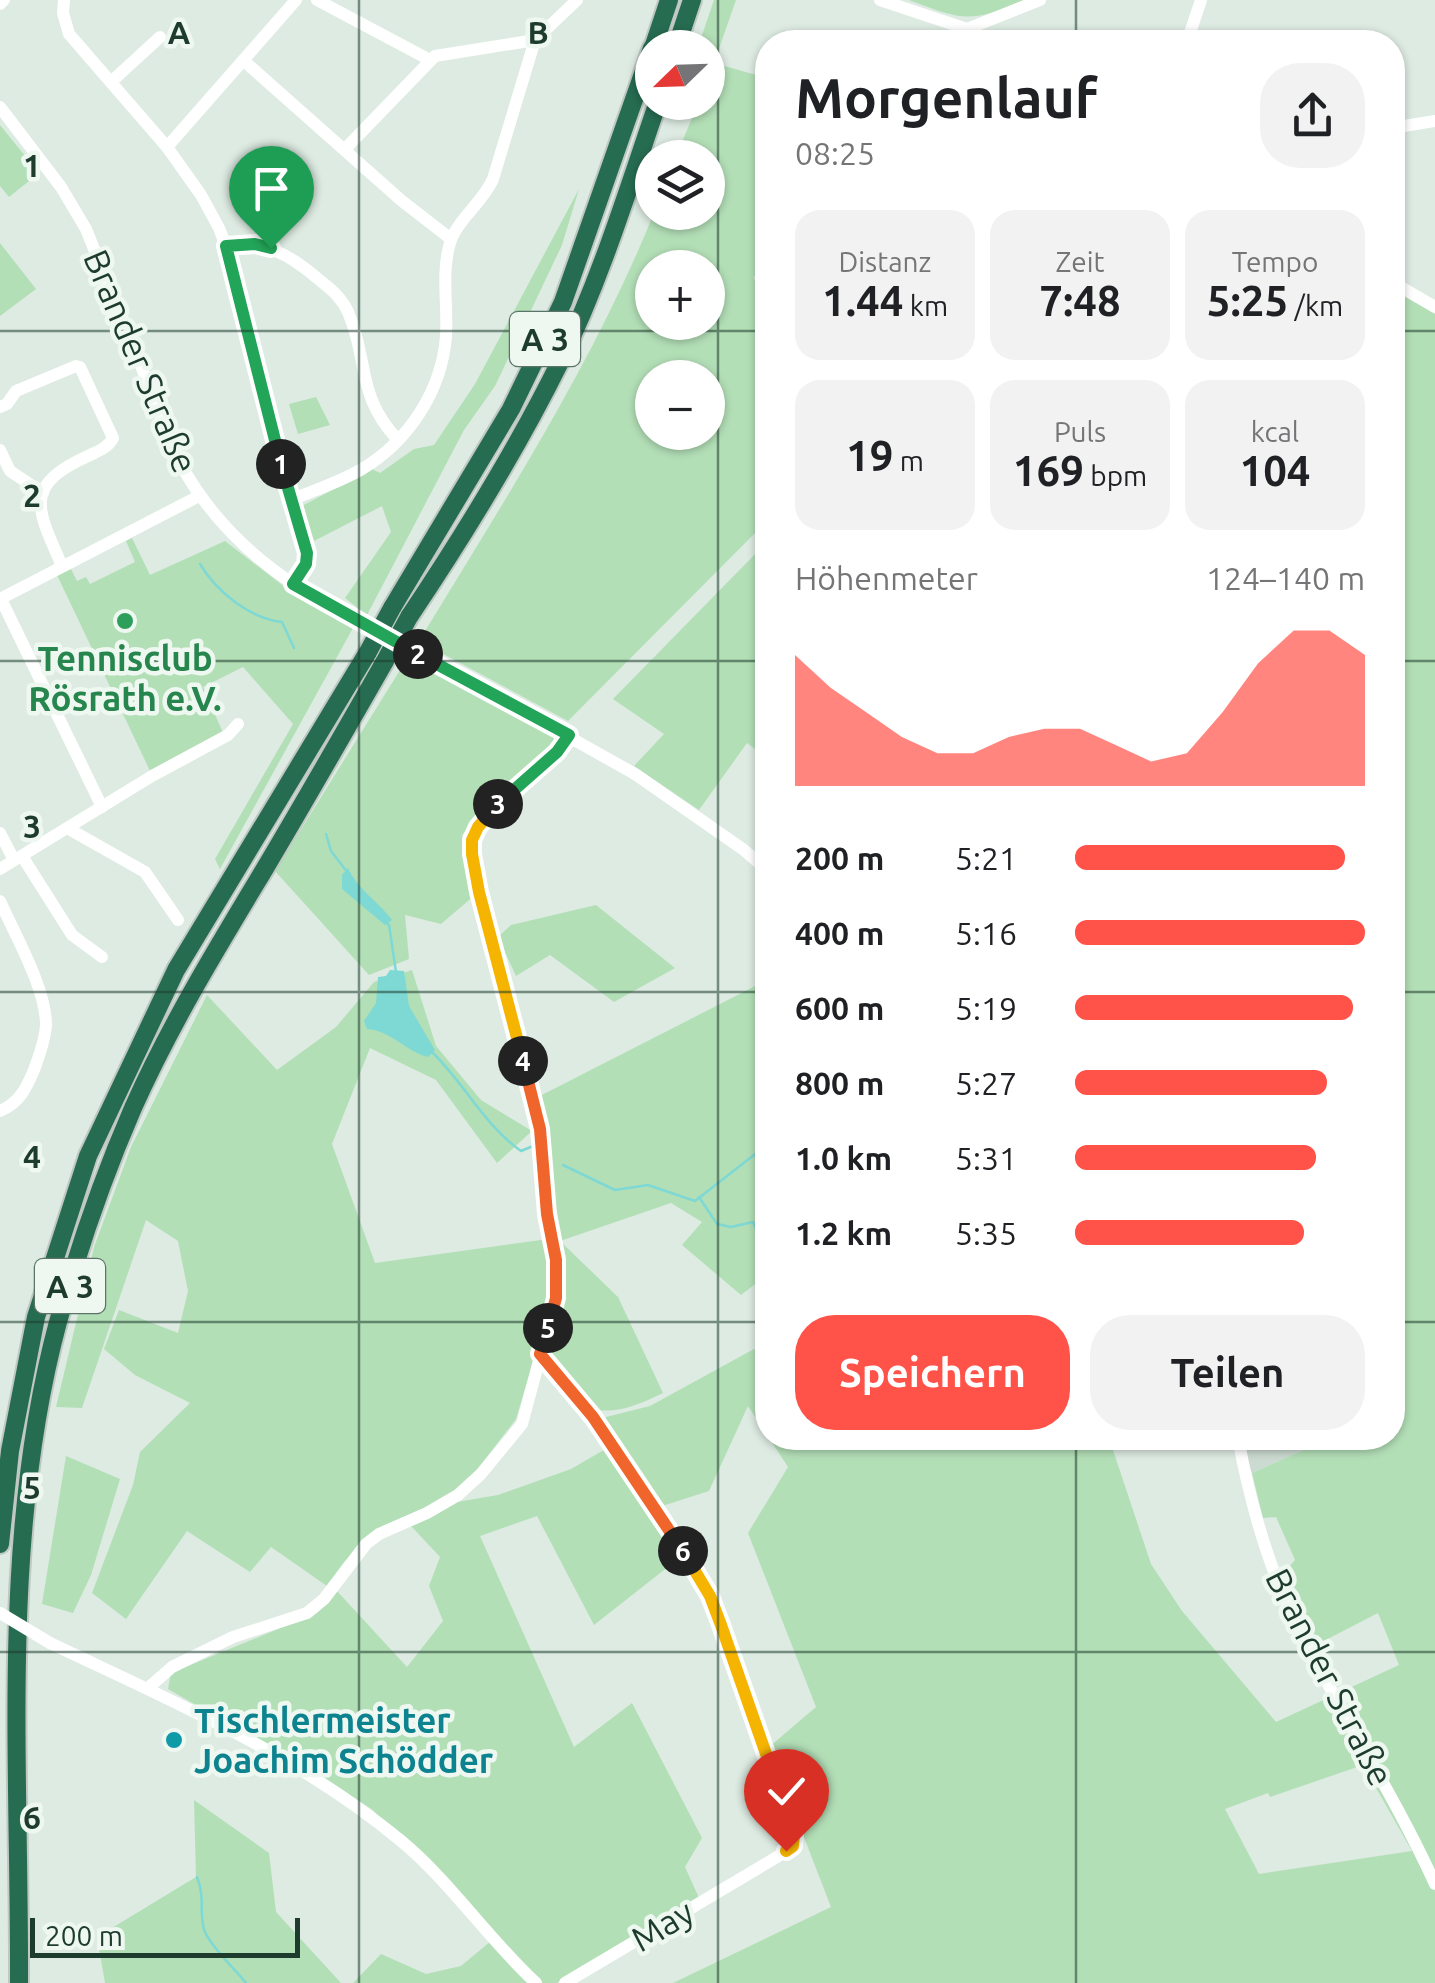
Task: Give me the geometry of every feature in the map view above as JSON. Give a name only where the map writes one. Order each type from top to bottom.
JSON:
[{"type":"highway","name":"A 3","points":[[659,30],[669,0]]},
{"type":"highway","points":[[682,30],[692,0]]},
{"type":"highway","name":"A 3","points":[[19,1983],[16,1692],[20,1570],[34,1451],[58,1324],[110,1164],[155,1062],[385,661],[401,613],[511,409],[563,302],[635,99]]},
{"type":"highway","name":"A 3","points":[[0,1544],[10,1451],[36,1317],[88,1156],[176,970],[368,652],[456,547],[560,360],[614,230],[652,120]]},
{"type":"street","points":[[64,0],[62,13],[69,34],[166,147],[210,211],[226,246],[307,559],[293,584]]},
{"type":"street","points":[[166,147],[296,0]]},
{"type":"street","points":[[317,0],[430,60]]},
{"type":"street","points":[[291,500],[364,468],[416,419],[442,362],[447,319],[445,270],[451,239],[493,179],[535,40],[577,0]]},
{"type":"street","points":[[880,0],[968,29],[1040,0]]},
{"type":"street","points":[[1190,30],[1201,0]]},
{"type":"street","points":[[112,80],[160,37]]},
{"type":"street","points":[[345,149],[430,60],[441,54],[535,40]]},
{"type":"street","points":[[244,61],[402,201],[451,239]]},
{"type":"street","name":"Brander Straße","points":[[2,113],[61,187],[86,228],[160,417],[199,496],[241,546],[293,584],[569,735],[667,795],[755,860]]},
{"type":"street","points":[[1405,126],[1435,121]]},
{"type":"street","points":[[226,246],[255,244],[286,254],[337,294],[350,315],[368,394],[398,440]]},
{"type":"street","points":[[1405,290],[1435,307]]},
{"type":"street","points":[[0,407],[16,391],[76,366],[87,376],[113,438],[112,443],[57,470],[42,493],[41,515],[62,566]]},
{"type":"street","points":[[0,450],[10,472],[42,493]]},
{"type":"street","points":[[102,807],[0,599],[199,496]]},
{"type":"street","points":[[0,869],[212,746],[238,724]]},
{"type":"street","points":[[148,1688],[172,1667],[233,1637],[307,1613],[324,1599],[359,1551],[380,1534],[428,1514],[458,1495],[481,1474],[522,1424],[556,1298],[557,1271],[540,1129],[479,892],[472,840],[491,812],[557,752],[569,735]]},
{"type":"street","points":[[69,829],[145,872],[178,920]]},
{"type":"street","points":[[0,833],[72,934],[102,957]]},
{"type":"street","points":[[0,901],[38,989],[46,1028],[27,1088],[12,1106],[0,1111]]},
{"type":"street","name":"May","points":[[540,1354],[593,1417],[664,1520],[710,1596],[794,1834],[793,1846],[786,1851],[565,1983]]},
{"type":"street","name":"Brander Straße","points":[[1240,1450],[1272,1568],[1296,1625],[1435,1884]]},
{"type":"street","points":[[0,1612],[50,1643],[290,1761],[354,1805],[404,1843],[536,1983]]},
{"type":"shaded area","points":[[1241,1450],[1304,1450],[1252,1473]]},
{"type":"green space","points":[[714,0],[736,0],[725,32],[704,30]]},
{"type":"green space","points":[[909,0],[1026,0],[992,13],[967,16]]},
{"type":"green space","points":[[725,66],[755,75],[755,533],[568,721],[419,641],[575,378],[635,257],[635,340],[725,340],[725,250],[638,250],[647,230],[725,230],[725,140],[683,140],[691,120],[725,120]]},
{"type":"green space","points":[[0,125],[39,173],[9,197],[0,186]]},
{"type":"green space","points":[[579,189],[562,245],[495,386],[464,430],[367,615],[345,598],[391,532],[382,506],[314,541],[300,507],[372,469],[380,473],[414,449],[434,445],[475,384]]},
{"type":"green space","points":[[0,243],[36,289],[0,316]]},
{"type":"green space","points":[[1405,295],[1435,314],[1435,1983],[673,1983],[831,1907],[769,1747],[816,1707],[748,1533],[788,1467],[777,1450],[1113,1450],[1151,1564],[1182,1611],[1276,1722],[1399,1665],[1378,1613],[1314,1646],[1282,1575],[1295,1560],[1276,1517],[1263,1518],[1252,1473],[1304,1450],[1405,1450]],"holes":[[[1363,1765],[1412,1851],[1259,1874],[1225,1809]]]},
{"type":"green space","points":[[316,397],[330,425],[298,434],[289,404]]},
{"type":"green space","points":[[132,538],[150,575],[225,541],[295,595],[353,628],[220,869],[215,859],[293,724],[243,667],[203,687],[224,735],[151,773],[57,575],[71,569],[77,581],[86,577],[90,584],[135,562],[126,541]]},
{"type":"green space","points":[[755,554],[755,749],[747,743],[699,810],[634,766],[664,734],[613,699]]},
{"type":"green space","points":[[416,657],[559,736],[460,837],[468,833],[464,846],[475,895],[441,924],[405,915],[409,959],[369,975],[275,871],[402,667]]},
{"type":"green space","points":[[596,905],[675,968],[614,1002],[550,955],[516,976],[498,937],[511,925]]},
{"type":"green space","points":[[412,970],[436,1046],[481,1100],[532,1131],[497,1163],[436,1080],[370,1048],[332,1144],[375,1263],[548,1239],[536,1098],[755,986],[755,1284],[741,1295],[682,1245],[702,1222],[671,1203],[560,1241],[618,1297],[663,1393],[620,1409],[593,1409],[535,1355],[516,1419],[469,1480],[452,1495],[378,1530],[344,1562],[327,1586],[271,1547],[250,1572],[187,1531],[126,1619],[92,1593],[133,1485],[140,1452],[190,1403],[135,1375],[104,1349],[119,1310],[178,1333],[188,1291],[178,1241],[146,1220],[82,1408],[56,1407],[94,1247],[131,1147],[207,995],[277,1070],[336,1027],[374,982]]},
{"type":"green space","points":[[755,1350],[755,1417],[748,1406],[709,1491],[659,1507],[603,1422],[606,1417],[650,1406]]},
{"type":"green space","points":[[609,1447],[679,1553],[678,1559],[594,1625],[537,1516],[480,1536],[574,1747],[632,1703],[702,1838],[685,1867],[700,1900],[557,1983],[353,1983],[381,1954],[426,1974],[461,1966],[497,1936],[373,1810],[168,1689],[171,1673],[317,1613],[336,1590],[407,1667],[443,1621],[429,1586],[440,1557],[411,1526],[457,1502],[498,1495],[571,1469]]},
{"type":"green space","points":[[66,1456],[120,1479],[91,1575],[73,1613],[42,1604]]},
{"type":"green space","points":[[194,1800],[269,1853],[276,1912],[341,1983],[105,1983],[97,1937],[196,1877]]},
{"type":"water","points":[[348,868],[392,920],[385,925],[342,889],[342,875]]},
{"type":"water","points":[[390,970],[404,971],[409,1006],[435,1050],[428,1057],[384,1033],[367,1029],[364,1021],[376,1003],[378,977],[386,976]]},
{"type":"waterway","points":[[200,564],[235,602],[282,622],[294,648]]},
{"type":"waterway","points":[[326,834],[331,851],[348,873]]},
{"type":"waterway","points":[[386,922],[396,972]]},
{"type":"waterway","points":[[432,1052],[508,1141],[521,1151],[533,1146]]},
{"type":"waterway","points":[[563,1165],[615,1190],[648,1185],[695,1201],[755,1154]]},
{"type":"waterway","points":[[699,1197],[717,1224],[731,1227],[753,1222],[755,1226]]},
{"type":"waterway","points":[[197,1877],[205,1932],[246,1983]]},
{"type":"place","name":"Tennisclub Rösrath e.V.","points":[[125,621]]},
{"type":"place","name":"Tischlermeister Joachim Schödder","points":[[174,1740]]},
{"type":"route","points":[[271,248],[238,243],[226,246],[307,553],[306,564],[293,584],[569,735],[557,752],[491,812],[472,840],[479,892],[540,1129],[547,1214],[557,1271],[556,1298],[540,1354],[593,1417],[664,1520],[710,1596],[789,1817],[793,1846],[786,1851]]}]
